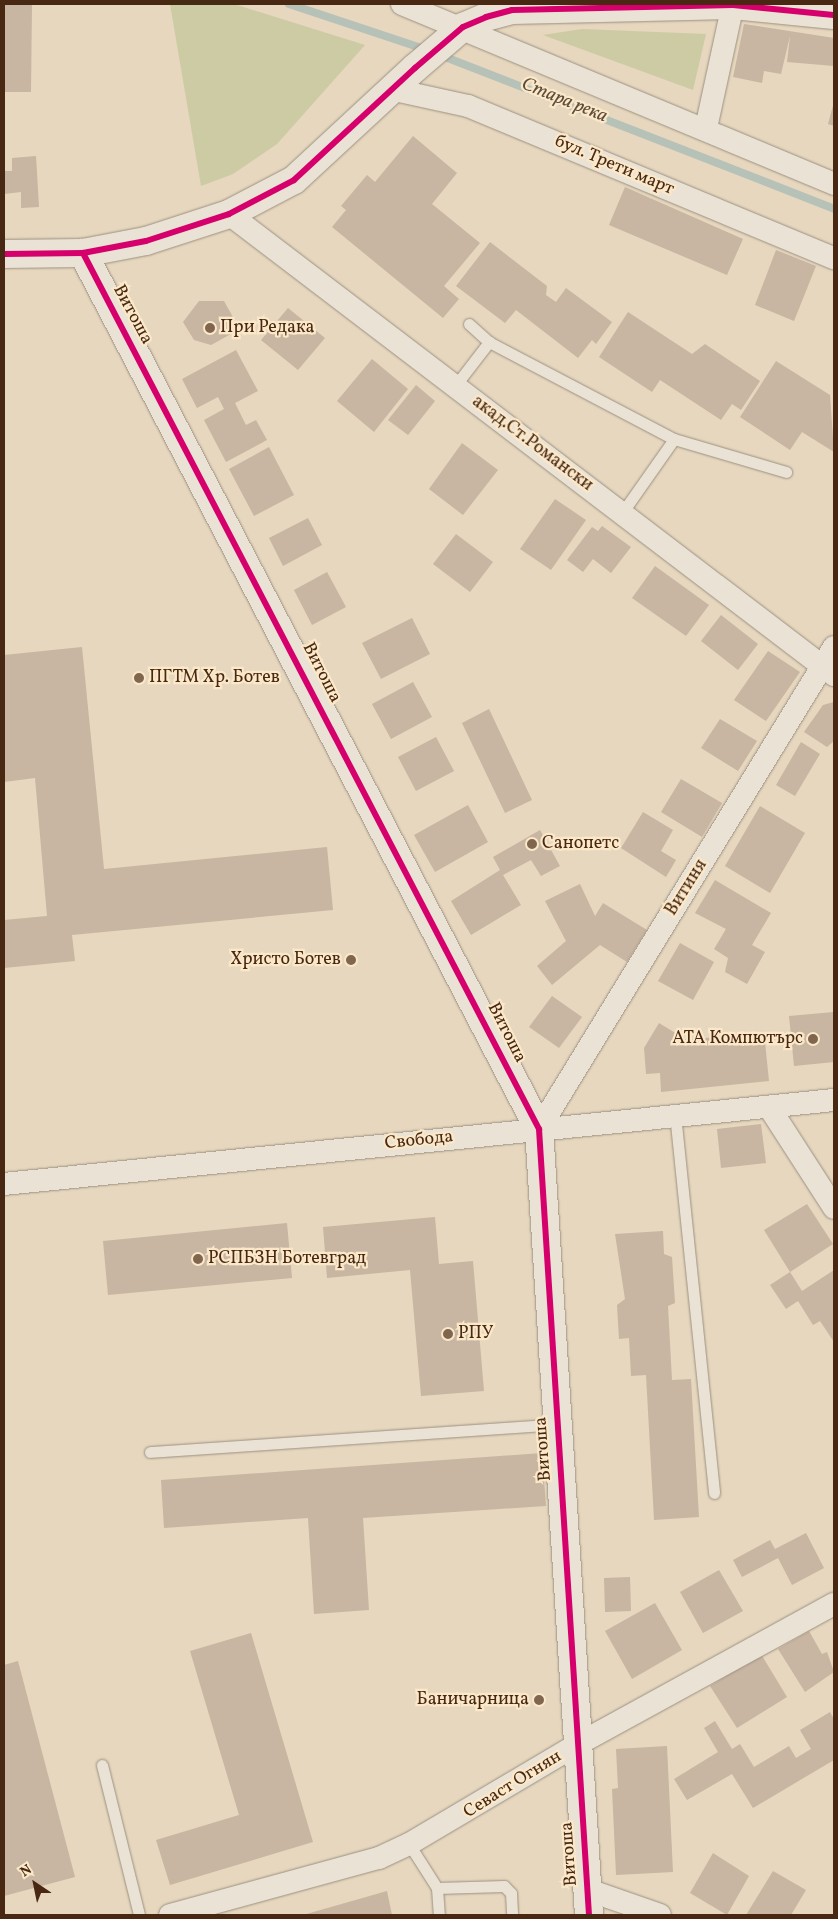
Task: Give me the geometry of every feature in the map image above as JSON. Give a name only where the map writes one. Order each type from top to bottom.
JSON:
[{"type":"street","points":[[402,4],[454,35],[706,128],[834,184]]},
{"type":"street","points":[[706,128],[733,4]]},
{"type":"street","points":[[4,254],[83,253],[146,241],[229,214],[294,180],[390,89],[454,35],[512,10],[733,4],[834,15]]},
{"type":"street","name":"бул. Трети март","points":[[390,89],[468,106],[834,258]]},
{"type":"street","name":"акад.Ст.Романски","points":[[229,214],[828,670]]},
{"type":"street","name":"Витоша","points":[[83,253],[539,1128],[589,1902]]},
{"type":"street","name":"Витиня","points":[[539,1128],[828,670],[834,647]]},
{"type":"street","name":"Свобода","points":[[4,1184],[675,1114],[834,1100]]},
{"type":"street","points":[[769,1106],[834,1208]]},
{"type":"street","name":"Севаст Огнян","points":[[170,1915],[379,1858],[409,1844],[578,1744],[834,1604]]},
{"type":"street","points":[[589,1902],[660,1915]]},
{"type":"lane","points":[[469,324],[489,342],[674,439],[786,472]]},
{"type":"lane","points":[[455,386],[489,342]]},
{"type":"lane","points":[[622,513],[674,439]]},
{"type":"lane","points":[[675,1114],[714,1493]]},
{"type":"lane","points":[[150,1452],[558,1424]]},
{"type":"lane","points":[[102,1765],[139,1915]]},
{"type":"lane","points":[[409,1844],[437,1888],[439,1915]]},
{"type":"lane","points":[[437,1888],[504,1886],[511,1893],[512,1915]]},
{"type":"green space","points":[[170,4],[234,4],[365,45],[277,144],[233,174],[201,186]]},
{"type":"green space","points":[[582,29],[706,34],[693,90],[543,35]]},
{"type":"building","points":[[4,4],[32,4],[31,92],[4,92]]},
{"type":"building","points":[[744,24],[834,38],[834,66],[787,62],[790,36],[781,74],[764,71],[762,83],[733,77]]},
{"type":"building","points":[[834,102],[834,126],[828,124]]},
{"type":"building","points":[[413,136],[457,173],[432,204],[480,243],[444,286],[459,299],[443,318],[332,227],[346,210],[341,206],[367,175],[375,182]]},
{"type":"building","points":[[36,156],[39,207],[21,208],[21,192],[4,194],[4,171],[12,171],[12,158]]},
{"type":"building","points":[[625,187],[743,239],[727,275],[609,225]]},
{"type":"building","points":[[490,242],[547,286],[546,295],[556,302],[566,288],[612,322],[596,344],[592,340],[578,358],[516,310],[505,323],[456,286]]},
{"type":"building","points":[[776,250],[816,266],[794,321],[755,305]]},
{"type":"building","name":"При Редака","points":[[199,301],[224,301],[234,319],[231,334],[211,345],[194,340],[183,322]]},
{"type":"building","points":[[288,308],[325,338],[298,370],[261,340]]},
{"type":"building","points":[[628,312],[692,354],[705,344],[760,381],[741,410],[732,404],[721,420],[660,380],[652,392],[599,357]]},
{"type":"building","points":[[236,350],[258,391],[235,403],[246,425],[256,420],[267,440],[226,462],[204,420],[224,409],[218,397],[197,408],[182,379]]},
{"type":"building","points":[[372,359],[408,389],[374,432],[337,401]]},
{"type":"building","points":[[776,361],[830,395],[834,452],[802,432],[790,450],[740,417]]},
{"type":"building","points":[[416,385],[435,401],[408,435],[388,420]]},
{"type":"building","points":[[462,443],[498,470],[463,515],[429,489]]},
{"type":"building","points":[[269,447],[294,495],[254,516],[229,469]]},
{"type":"building","points":[[555,499],[586,520],[551,570],[520,549]]},
{"type":"building","points":[[308,518],[322,545],[283,566],[269,538]]},
{"type":"building","points":[[602,526],[631,547],[611,573],[593,559],[583,572],[567,560],[592,527],[598,531]]},
{"type":"building","points":[[456,534],[493,562],[470,592],[433,564]]},
{"type":"building","points":[[655,566],[709,605],[686,636],[632,598]]},
{"type":"building","points":[[327,572],[346,607],[312,625],[294,590]]},
{"type":"building","points":[[721,615],[758,644],[738,670],[701,641]]},
{"type":"building","points":[[412,618],[430,654],[381,679],[362,643]]},
{"type":"building","points":[[82,647],[104,869],[327,847],[333,910],[72,935],[75,961],[4,968],[4,920],[47,916],[35,778],[4,782],[4,655]]},
{"type":"building","points":[[768,651],[800,672],[766,721],[734,700]]},
{"type":"building","points":[[413,682],[432,717],[391,739],[372,704]]},
{"type":"building","points":[[834,702],[834,741],[827,747],[804,732],[823,705]]},
{"type":"building","points":[[489,709],[532,800],[505,813],[462,723]]},
{"type":"building","points":[[720,719],[757,741],[738,771],[701,748]]},
{"type":"building","points":[[436,737],[454,771],[416,791],[398,757]]},
{"type":"building","points":[[801,742],[820,754],[795,796],[776,785]]},
{"type":"building","points":[[681,779],[722,803],[702,837],[661,812]]},
{"type":"building","points":[[468,805],[488,842],[435,872],[414,835]]},
{"type":"building","points":[[760,806],[805,833],[770,893],[725,866]]},
{"type":"building","points":[[643,812],[673,830],[661,851],[676,860],[666,877],[621,848]]},
{"type":"building","points":[[540,830],[560,866],[541,876],[531,860],[503,875],[521,905],[471,935],[451,901],[500,870],[493,857]]},
{"type":"building","points":[[715,880],[771,913],[752,945],[765,952],[747,984],[725,972],[728,958],[714,949],[726,929],[695,913]]},
{"type":"building","points":[[580,884],[595,916],[603,903],[647,930],[627,962],[600,945],[552,985],[537,966],[566,941],[545,901]]},
{"type":"building","points":[[680,943],[714,962],[693,1000],[658,981]]},
{"type":"building","points":[[552,996],[582,1017],[559,1048],[529,1027]]},
{"type":"building","name":"АТА Компютърс","points":[[834,1012],[834,1062],[794,1066],[789,1016]]},
{"type":"building","points":[[659,1023],[687,1040],[764,1032],[769,1081],[661,1092],[660,1073],[646,1074],[644,1048]]},
{"type":"building","points":[[761,1124],[766,1163],[721,1168],[717,1129]]},
{"type":"building","points":[[807,1204],[833,1244],[790,1272],[764,1230]]},
{"type":"building","name":"РПУ","points":[[435,1217],[439,1264],[473,1261],[484,1391],[421,1396],[410,1270],[327,1278],[323,1227]]},
{"type":"building","name":"РСПБЗН Ботевград","points":[[287,1223],[292,1278],[108,1295],[103,1241]]},
{"type":"building","points":[[663,1231],[664,1254],[672,1257],[675,1303],[668,1306],[672,1380],[691,1379],[699,1517],[654,1520],[646,1375],[631,1376],[629,1338],[619,1339],[617,1305],[625,1299],[615,1234]]},
{"type":"building","points":[[834,1270],[834,1342],[820,1321],[813,1325],[798,1301],[786,1309],[770,1285],[790,1272],[802,1291]]},
{"type":"building","points":[[542,1453],[546,1506],[363,1518],[369,1610],[314,1614],[308,1518],[164,1528],[161,1480]]},
{"type":"building","points":[[806,1533],[824,1568],[792,1585],[778,1558],[742,1577],[733,1560],[770,1540],[775,1549]]},
{"type":"building","points":[[719,1570],[743,1611],[703,1633],[680,1592]]},
{"type":"building","points":[[630,1577],[631,1611],[605,1612],[604,1578]]},
{"type":"building","points":[[655,1603],[682,1650],[632,1679],[605,1631]]},
{"type":"building","points":[[809,1631],[822,1654],[827,1652],[834,1672],[805,1692],[778,1649]]},
{"type":"building","points":[[251,1633],[313,1842],[170,1885],[156,1840],[239,1815],[190,1651]]},
{"type":"building","points":[[761,1654],[787,1697],[737,1728],[710,1686]]},
{"type":"building","points":[[18,1661],[75,1877],[4,1896],[4,1665]]},
{"type":"building","points":[[830,1712],[834,1719],[834,1760],[753,1808],[732,1774],[687,1800],[674,1779],[718,1752],[704,1728],[715,1721],[732,1749],[740,1744],[754,1767],[789,1746],[796,1758],[811,1749],[800,1730]]},
{"type":"building","points":[[667,1746],[673,1872],[616,1875],[612,1789],[618,1788],[616,1749]]},
{"type":"building","points":[[713,1853],[749,1876],[727,1915],[690,1893]]},
{"type":"building","points":[[773,1871],[806,1890],[791,1915],[746,1915]]},
{"type":"building","points":[[387,1891],[392,1915],[303,1915]]},
{"type":"waterway","name":"Стара река","points":[[289,4],[427,50]]},
{"type":"waterway","name":"Стара река","points":[[440,55],[834,209]]},
{"type":"cycle path","points":[[4,254],[83,253],[146,241],[229,214],[294,180],[415,68],[463,27],[486,17],[512,10],[733,5],[834,15]]},
{"type":"cycle path","points":[[83,253],[539,1129],[589,1915]]},
{"type":"place","name":"При Редака","points":[[210,328]]},
{"type":"place","name":"ПГТМ Хр. Ботев","points":[[139,678]]},
{"type":"place","name":"Санопетс","points":[[532,844]]},
{"type":"place","name":"Христо Ботев","points":[[351,960]]},
{"type":"place","name":"АТА Компютърс","points":[[813,1039]]},
{"type":"place","name":"РСПБЗН Ботевград","points":[[198,1259]]},
{"type":"place","name":"РПУ","points":[[448,1334]]},
{"type":"place","name":"Баничарница","points":[[539,1700]]}]
